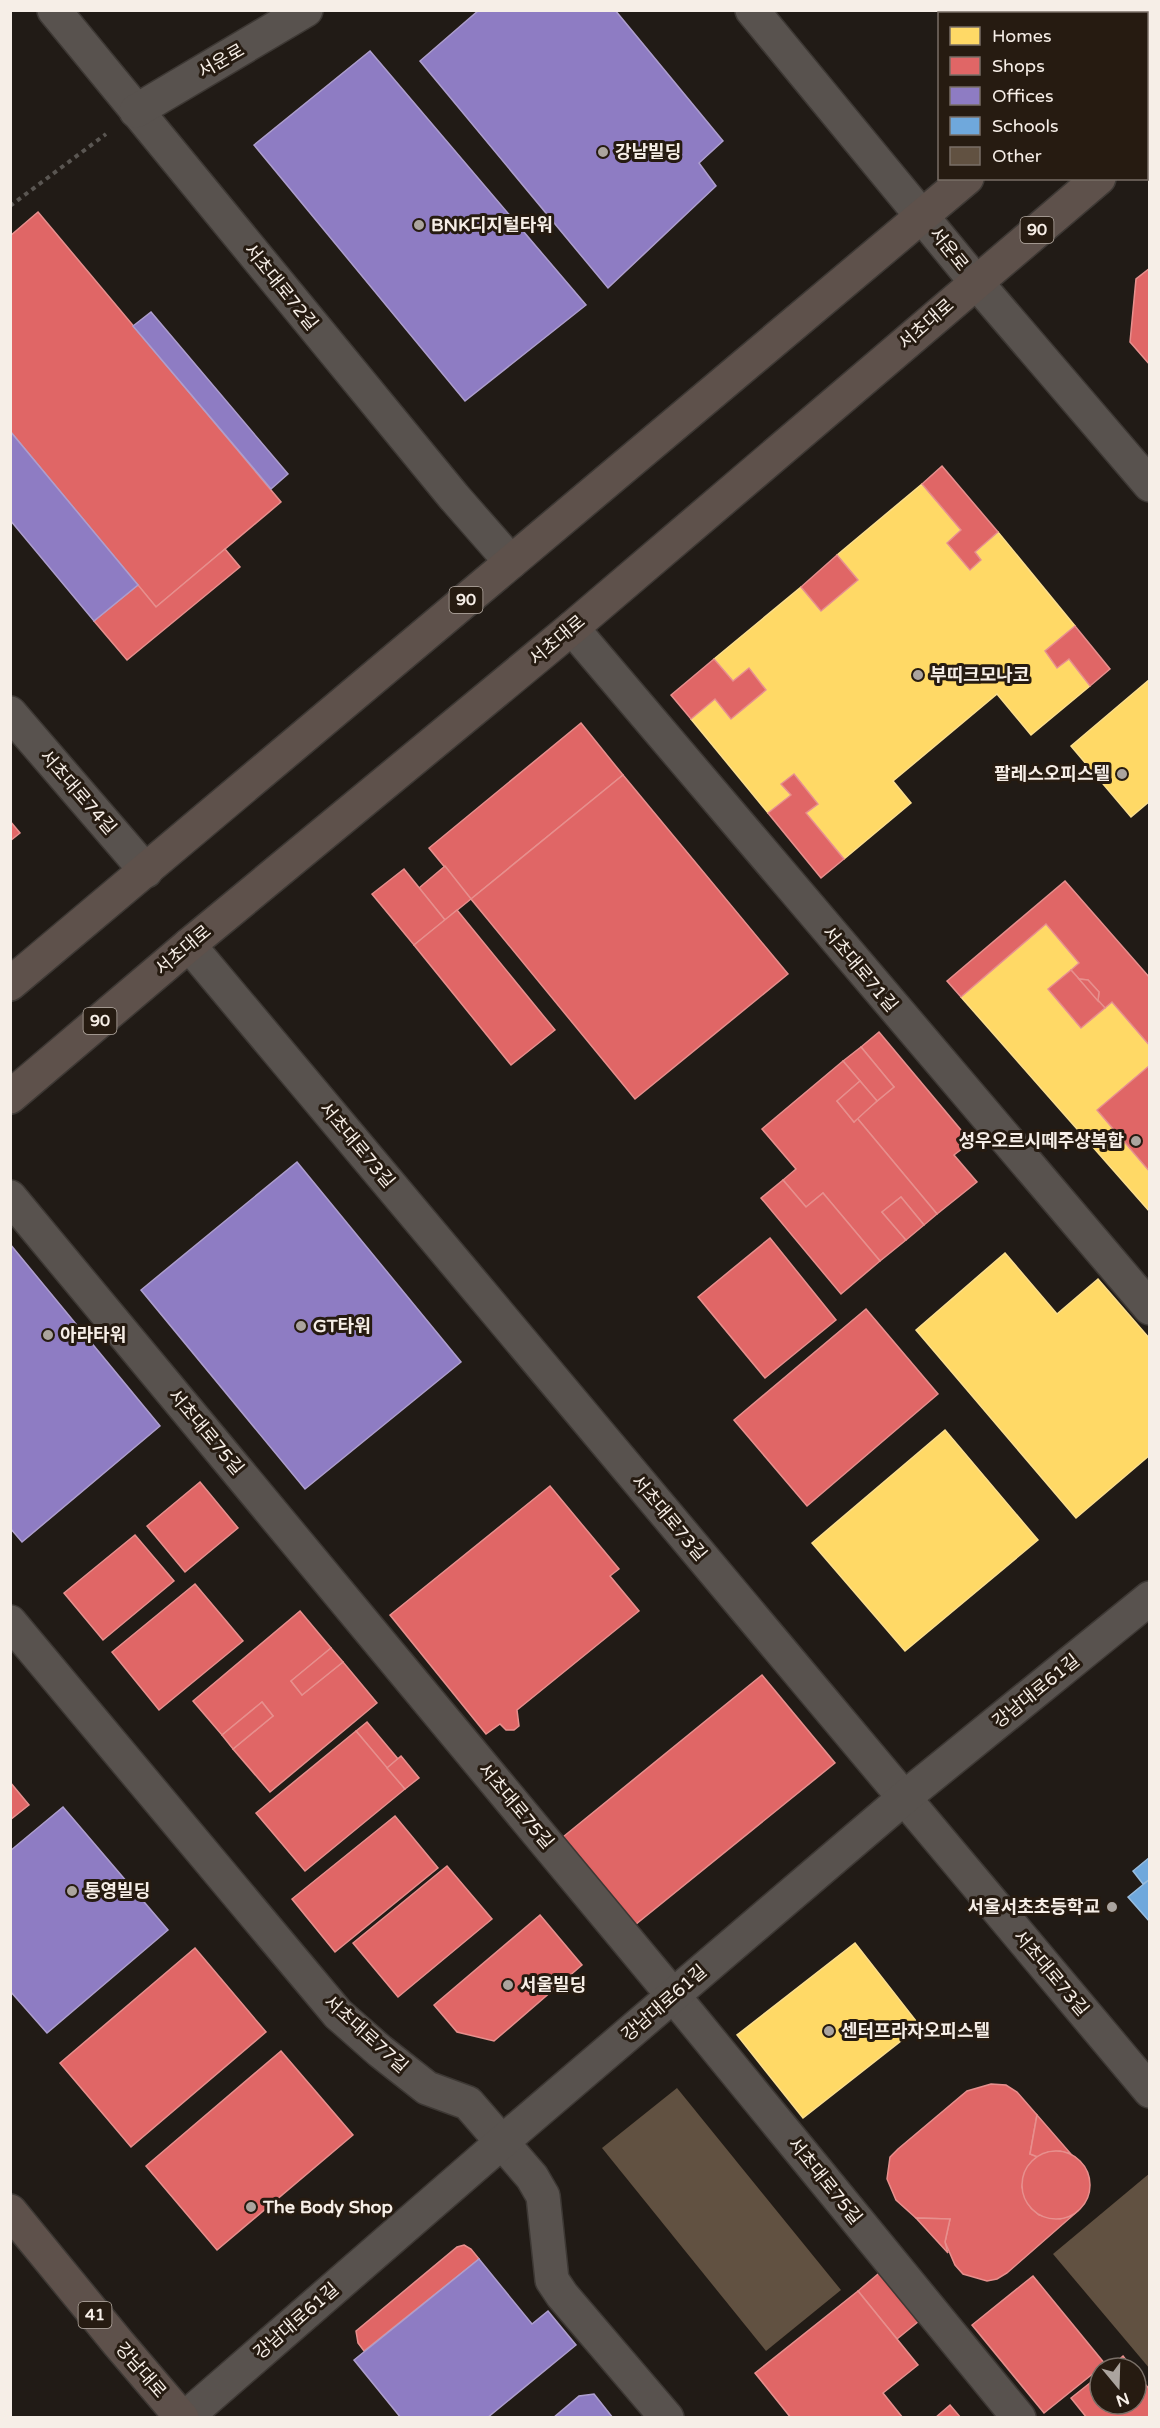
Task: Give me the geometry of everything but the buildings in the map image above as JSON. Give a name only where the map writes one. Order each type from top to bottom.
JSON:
[{"type":"main road","name":"90","points":[[10,984],[964,180]]},
{"type":"main road","name":"서초대로","points":[[10,1097],[189,945],[572,628],[1097,180]]},
{"type":"main road","name":"강남대로","points":[[10,2211],[183,2418]]},
{"type":"street","name":"서초대로72길","points":[[54,10],[447,488],[511,562]]},
{"type":"street","name":"서운로","points":[[136,111],[306,10]]},
{"type":"street","name":"서운로","points":[[752,10],[976,282],[1149,485]]},
{"type":"street","name":"서초대로71길","points":[[572,628],[1149,1308]]},
{"type":"street","name":"서초대로74길","points":[[10,713],[146,871]]},
{"type":"street","name":"서초대로73길","points":[[189,945],[1149,2091]]},
{"type":"street","name":"서초대로75길","points":[[10,1197],[673,1995],[1019,2418]]},
{"type":"street","name":"강남대로61길","points":[[183,2418],[904,1798],[1149,1598]]},
{"type":"street","name":"서초대로77길","points":[[10,1622],[338,2013],[380,2051],[427,2088],[468,2103],[532,2176],[543,2196],[552,2280],[561,2295],[667,2418]]},
{"type":"path","points":[[10,206],[136,111]]},
{"type":"place","name":"강남빌딩","points":[[603,152]]},
{"type":"place","name":"BNK디지털타워","points":[[419,225]]},
{"type":"place","name":"부띠크모나코","points":[[918,675]]},
{"type":"place","name":"팔레스오피스텔","points":[[1122,774]]},
{"type":"place","name":"성우오르시떼주상복합","points":[[1136,1141]]},
{"type":"place","name":"GT타워","points":[[301,1326]]},
{"type":"place","name":"아라타워","points":[[48,1335]]},
{"type":"place","name":"통영빌딩","points":[[72,1891]]},
{"type":"place","name":"서울서초초등학교","points":[[1112,1907]]},
{"type":"place","name":"서울빌딩","points":[[508,1985]]},
{"type":"place","name":"센터프라자오피스텔","points":[[829,2031]]},
{"type":"place","name":"The Body Shop","points":[[251,2207]]}]
